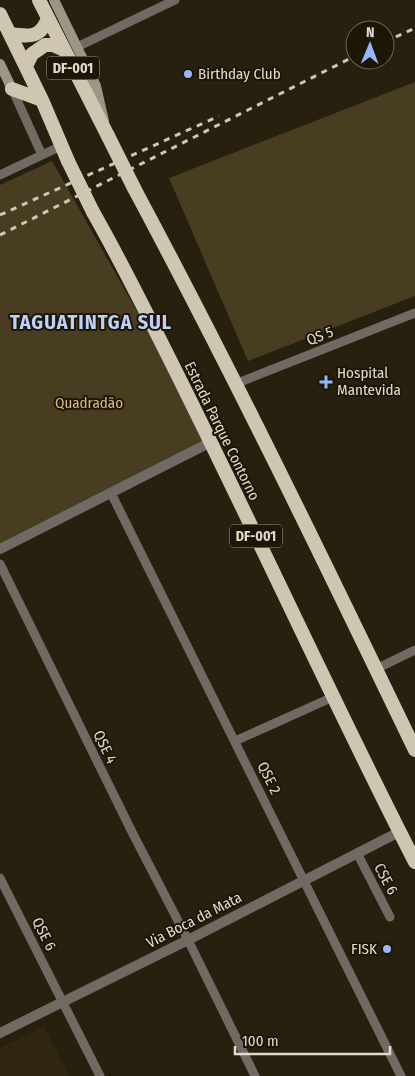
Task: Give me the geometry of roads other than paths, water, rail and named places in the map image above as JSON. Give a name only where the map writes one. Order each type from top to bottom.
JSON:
[{"type":"highway","name":"DF-001","points":[[39,0],[48,18],[71,49],[107,135],[183,280],[328,568],[415,750]]},
{"type":"highway","name":"Estrada Parque Contorno","points":[[0,14],[42,100],[68,161],[145,309],[415,862]]},
{"type":"highway","points":[[10,34],[34,35],[41,32],[48,18]]},
{"type":"highway","points":[[26,66],[32,54],[45,45],[71,49]]},
{"type":"highway","points":[[12,89],[42,100]]},
{"type":"main road","points":[[54,0],[71,49]]},
{"type":"main road","points":[[0,64],[12,89]]},
{"type":"street","points":[[71,49],[175,0]]},
{"type":"street","points":[[12,89],[42,155]]},
{"type":"street","points":[[0,175],[61,146]]},
{"type":"street","name":"QS 5","points":[[235,384],[415,313]]},
{"type":"street","points":[[0,549],[210,442]]},
{"type":"street","name":"QSE 2","points":[[111,493],[401,1076]]},
{"type":"street","name":"QSE 4","points":[[0,564],[255,1076]]},
{"type":"street","points":[[376,669],[415,650]]},
{"type":"street","points":[[235,741],[333,697]]},
{"type":"street","name":"Via Boca da Mata","points":[[0,1033],[188,940],[401,831]]},
{"type":"street","name":"CSE 6","points":[[357,853],[390,917]]},
{"type":"street","name":"QSE 6","points":[[0,878],[100,1076]]},
{"type":"railway","points":[[395,37],[415,28]]},
{"type":"railway","points":[[0,235],[345,61]]},
{"type":"railway","points":[[0,215],[219,116]]},
{"type":"place","name":"Birthday Club","points":[[188,74]]},
{"type":"place","name":"Hospital Mantevida","points":[[326,382]]},
{"type":"place","name":"FISK","points":[[387,949]]},
{"type":"district","name":"TAGUATINTGA SUL","points":[[91,322]]},
{"type":"park label","name":"Quadradão","points":[[89,403]]}]
